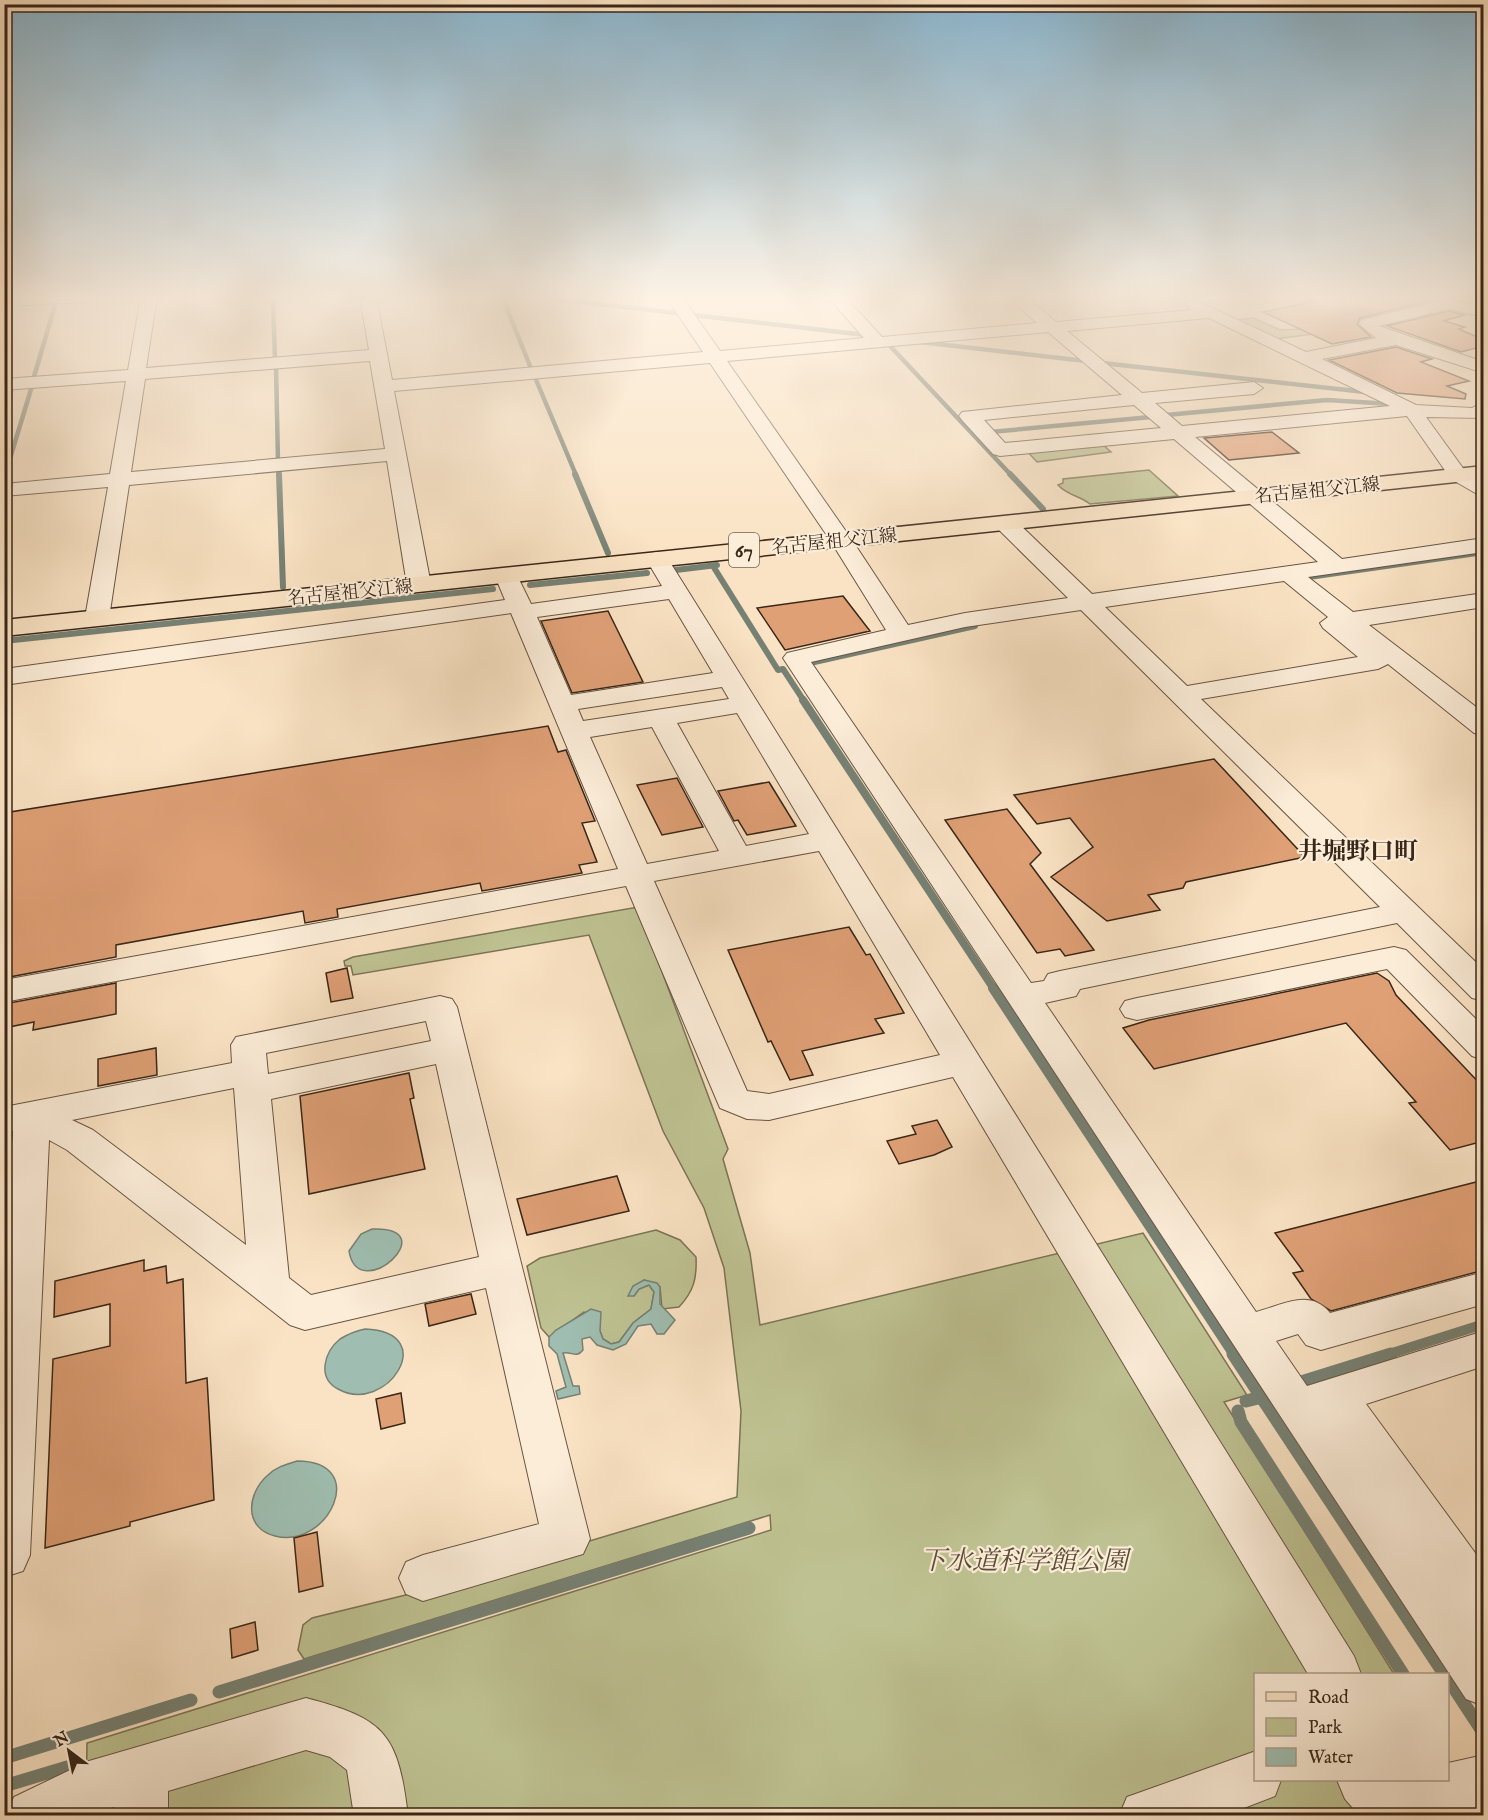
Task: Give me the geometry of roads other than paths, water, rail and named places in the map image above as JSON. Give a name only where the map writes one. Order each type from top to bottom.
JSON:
[{"type":"main road","name":"名古屋祖父江線","points":[[4,628],[1484,472]]},
{"type":"street","points":[[4,385],[41,382]]},
{"type":"street","points":[[97,618],[136,382]]},
{"type":"street","points":[[383,382],[419,585]]},
{"type":"street","points":[[384,386],[431,382]]},
{"type":"street","points":[[733,382],[841,540],[901,634]]},
{"type":"street","points":[[1118,382],[1337,566]]},
{"type":"street","points":[[1353,382],[1412,410],[1458,475],[1484,492]]},
{"type":"street","points":[[1254,388],[969,416],[1000,450],[1412,410],[1476,414],[1484,408]]},
{"type":"street","points":[[4,490],[396,454]]},
{"type":"street","points":[[1005,523],[1484,990]]},
{"type":"street","points":[[1484,545],[965,620],[796,657],[1246,1332],[1316,1401],[1484,1606]]},
{"type":"street","points":[[657,560],[1335,1673]]},
{"type":"street","points":[[1288,573],[1348,621],[1473,709],[1484,727]]},
{"type":"street","points":[[507,576],[733,1099],[747,1106],[769,1107],[963,1062]]},
{"type":"street","points":[[4,677],[521,608],[676,591]]},
{"type":"street","points":[[1181,694],[1378,661],[1332,623],[1484,600]]},
{"type":"street","points":[[568,717],[660,717],[737,691]]},
{"type":"street","points":[[568,717],[737,691]]},
{"type":"street","points":[[660,717],[737,857]]},
{"type":"street","points":[[4,992],[828,840]]},
{"type":"street","points":[[1022,996],[1064,988],[1060,982],[1404,912]]},
{"type":"street","points":[[1137,1010],[1394,957],[1469,1017],[1484,1048]]},
{"type":"street","points":[[269,1285],[248,1045],[440,1008],[566,1539],[423,1578]]},
{"type":"street","points":[[18,1117],[251,1081]]},
{"type":"street","points":[[18,1117],[80,1140],[305,1313],[502,1268]]},
{"type":"street","points":[[6,1555],[18,1117]]},
{"type":"street","points":[[1246,1332],[1307,1315],[1321,1333],[1484,1288]]},
{"type":"street","points":[[1316,1401],[1484,1348]]},
{"type":"street","points":[[1316,1401],[1484,1681]]},
{"type":"street","points":[[36,1815],[89,1788],[141,1794],[306,1724],[337,1732],[367,1751],[377,1781],[381,1815]]},
{"type":"street","points":[[1146,1815],[1254,1778]]},
{"type":"street","points":[[1366,1781],[1387,1805],[1407,1790],[1484,1781]]},
{"type":"water","points":[[372,1229],[393,1231],[401,1239],[400,1249],[392,1260],[380,1268],[367,1271],[356,1266],[349,1251],[361,1234]]},
{"type":"water","points":[[644,1280],[657,1283],[660,1287],[660,1304],[675,1320],[664,1334],[657,1334],[651,1324],[638,1326],[626,1344],[613,1350],[597,1345],[590,1337],[582,1339],[581,1353],[563,1353],[573,1386],[579,1386],[580,1394],[558,1399],[556,1391],[566,1387],[557,1354],[549,1346],[549,1337],[556,1330],[591,1309],[601,1312],[600,1331],[603,1339],[611,1344],[619,1342],[633,1323],[651,1309],[654,1292],[649,1285],[639,1289],[634,1296],[628,1296],[633,1286]]},
{"type":"water","points":[[365,1329],[388,1334],[400,1343],[403,1356],[398,1370],[388,1383],[373,1391],[356,1394],[338,1389],[331,1384],[325,1372],[330,1351],[340,1339]]},
{"type":"water","points":[[297,1461],[319,1465],[332,1475],[337,1488],[334,1504],[325,1518],[311,1530],[294,1537],[275,1536],[257,1526],[253,1518],[253,1500],[261,1482],[271,1472]]},
{"type":"waterway","points":[[276,382],[278,462]]},
{"type":"waterway","points":[[537,382],[576,475]]},
{"type":"waterway","points":[[924,382],[1011,475]]},
{"type":"waterway","points":[[1274,382],[1365,392]]},
{"type":"waterway","points":[[5,475],[32,386]]},
{"type":"waterway","points":[[1166,415],[1327,400],[1391,404]]},
{"type":"waterway","points":[[990,432],[1151,417]]},
{"type":"waterway","points":[[279,468],[279,474]]},
{"type":"waterway","points":[[4,480],[6,474]]},
{"type":"waterway","points":[[279,474],[283,587]]},
{"type":"waterway","points":[[575,474],[608,553]]},
{"type":"waterway","points":[[1010,474],[1043,509]]},
{"type":"waterway","points":[[1302,578],[1484,552]]},
{"type":"waterway","points":[[676,570],[717,565]]},
{"type":"waterway","points":[[713,566],[778,670],[783,669],[804,701]]},
{"type":"waterway","points":[[530,585],[647,573]]},
{"type":"waterway","points":[[4,641],[493,589]]},
{"type":"waterway","points":[[810,663],[975,626]]},
{"type":"waterway","points":[[803,700],[994,989]]},
{"type":"waterway","points":[[993,988],[1234,1355]]},
{"type":"waterway","points":[[1386,1355],[1484,1324]]},
{"type":"waterway","points":[[1233,1354],[1261,1397]]},
{"type":"waterway","points":[[1298,1383],[1391,1354]]},
{"type":"waterway","points":[[1246,1401],[1261,1397]]},
{"type":"waterway","points":[[1261,1397],[1443,1673]]},
{"type":"waterway","points":[[1238,1411],[1241,1422],[1402,1673]]},
{"type":"waterway","points":[[219,1692],[749,1528]]},
{"type":"waterway","points":[[1449,1681],[1484,1734]]},
{"type":"waterway","points":[[4,1758],[191,1700]]},
{"type":"waterway","points":[[4,1786],[74,1765]]},
{"type":"district","name":"井堀野口町","points":[[1358,851]]},
{"type":"park label","name":"下水道科学館公園","points":[[1024,1560]]}]
